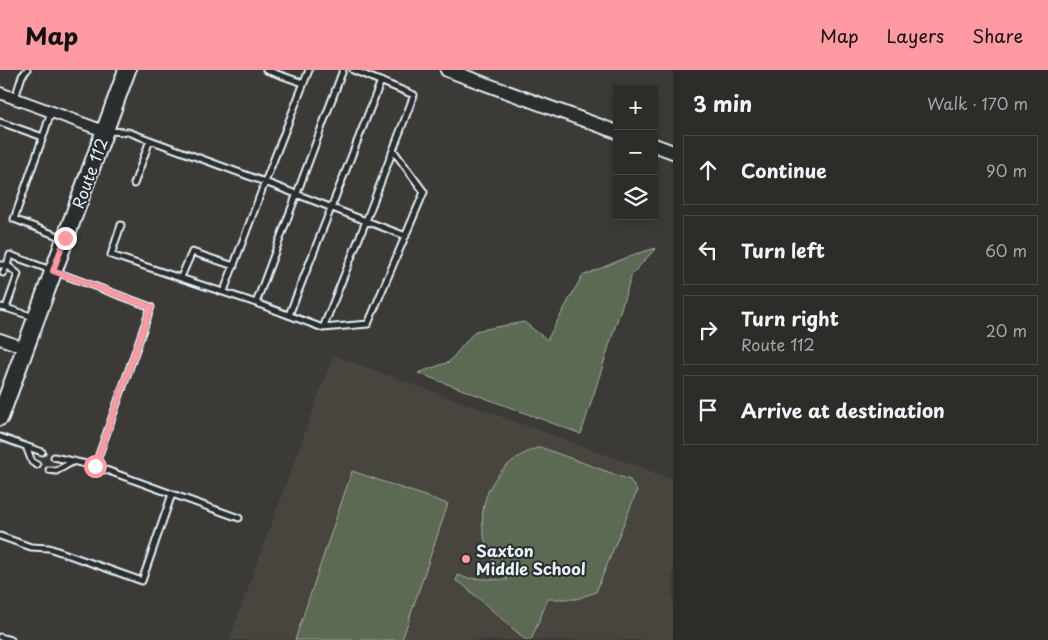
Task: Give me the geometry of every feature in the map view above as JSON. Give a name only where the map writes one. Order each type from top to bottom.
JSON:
[{"type":"main road","name":"Route 112","points":[[0,417],[127,70]]},
{"type":"street","points":[[447,70],[613,131]]},
{"type":"street","points":[[0,93],[104,131]]},
{"type":"street","points":[[658,146],[673,152]]},
{"type":"street","points":[[0,339],[25,348]]},
{"type":"lane","points":[[14,98],[22,76],[28,70]]},
{"type":"lane","points":[[266,70],[303,83]]},
{"type":"lane","points":[[224,291],[308,70]]},
{"type":"lane","points":[[256,303],[343,70]]},
{"type":"lane","points":[[323,328],[414,96],[353,70]]},
{"type":"lane","points":[[289,315],[382,82]]},
{"type":"lane","points":[[51,112],[14,219],[65,238]]},
{"type":"lane","points":[[0,122],[43,137]]},
{"type":"lane","points":[[104,131],[128,132],[406,236]]},
{"type":"lane","points":[[134,184],[150,140]]},
{"type":"lane","points":[[122,225],[111,255],[224,291],[323,328],[368,324],[424,192],[393,150]]},
{"type":"lane","points":[[181,277],[192,252],[234,266]]},
{"type":"lane","points":[[3,273],[10,255],[151,307],[95,466]]},
{"type":"lane","points":[[0,265],[7,265],[18,274],[3,308],[36,318]]},
{"type":"lane","points":[[0,437],[42,452]]},
{"type":"lane","points":[[26,446],[32,462],[37,465]]},
{"type":"lane","points":[[54,457],[95,466],[239,518]]},
{"type":"lane","points":[[49,470],[56,471],[74,461]]},
{"type":"lane","points":[[0,536],[31,547],[49,548],[142,581],[172,494]]},
{"type":"lane","points":[[0,637],[11,640]]},
{"type":"shaded area","name":"Saxton Middle School","points":[[333,355],[673,479],[673,640],[229,640]]},
{"type":"green space","points":[[656,248],[632,274],[581,434],[418,373],[449,362],[475,331],[524,322],[547,340],[582,276],[635,254]]},
{"type":"green space","points":[[540,447],[630,480],[637,491],[596,592],[576,599],[548,599],[531,640],[526,640],[462,584],[456,581],[458,575],[466,578],[508,580],[494,562],[486,543],[482,523],[484,504],[491,486],[503,470],[519,457]]},
{"type":"green space","points":[[352,471],[448,504],[402,640],[295,640]]},
{"type":"place","name":"Saxton Middle School","points":[[466,559]]},
{"type":"route","points":[[65,238],[53,271],[151,307],[95,466]]}]
